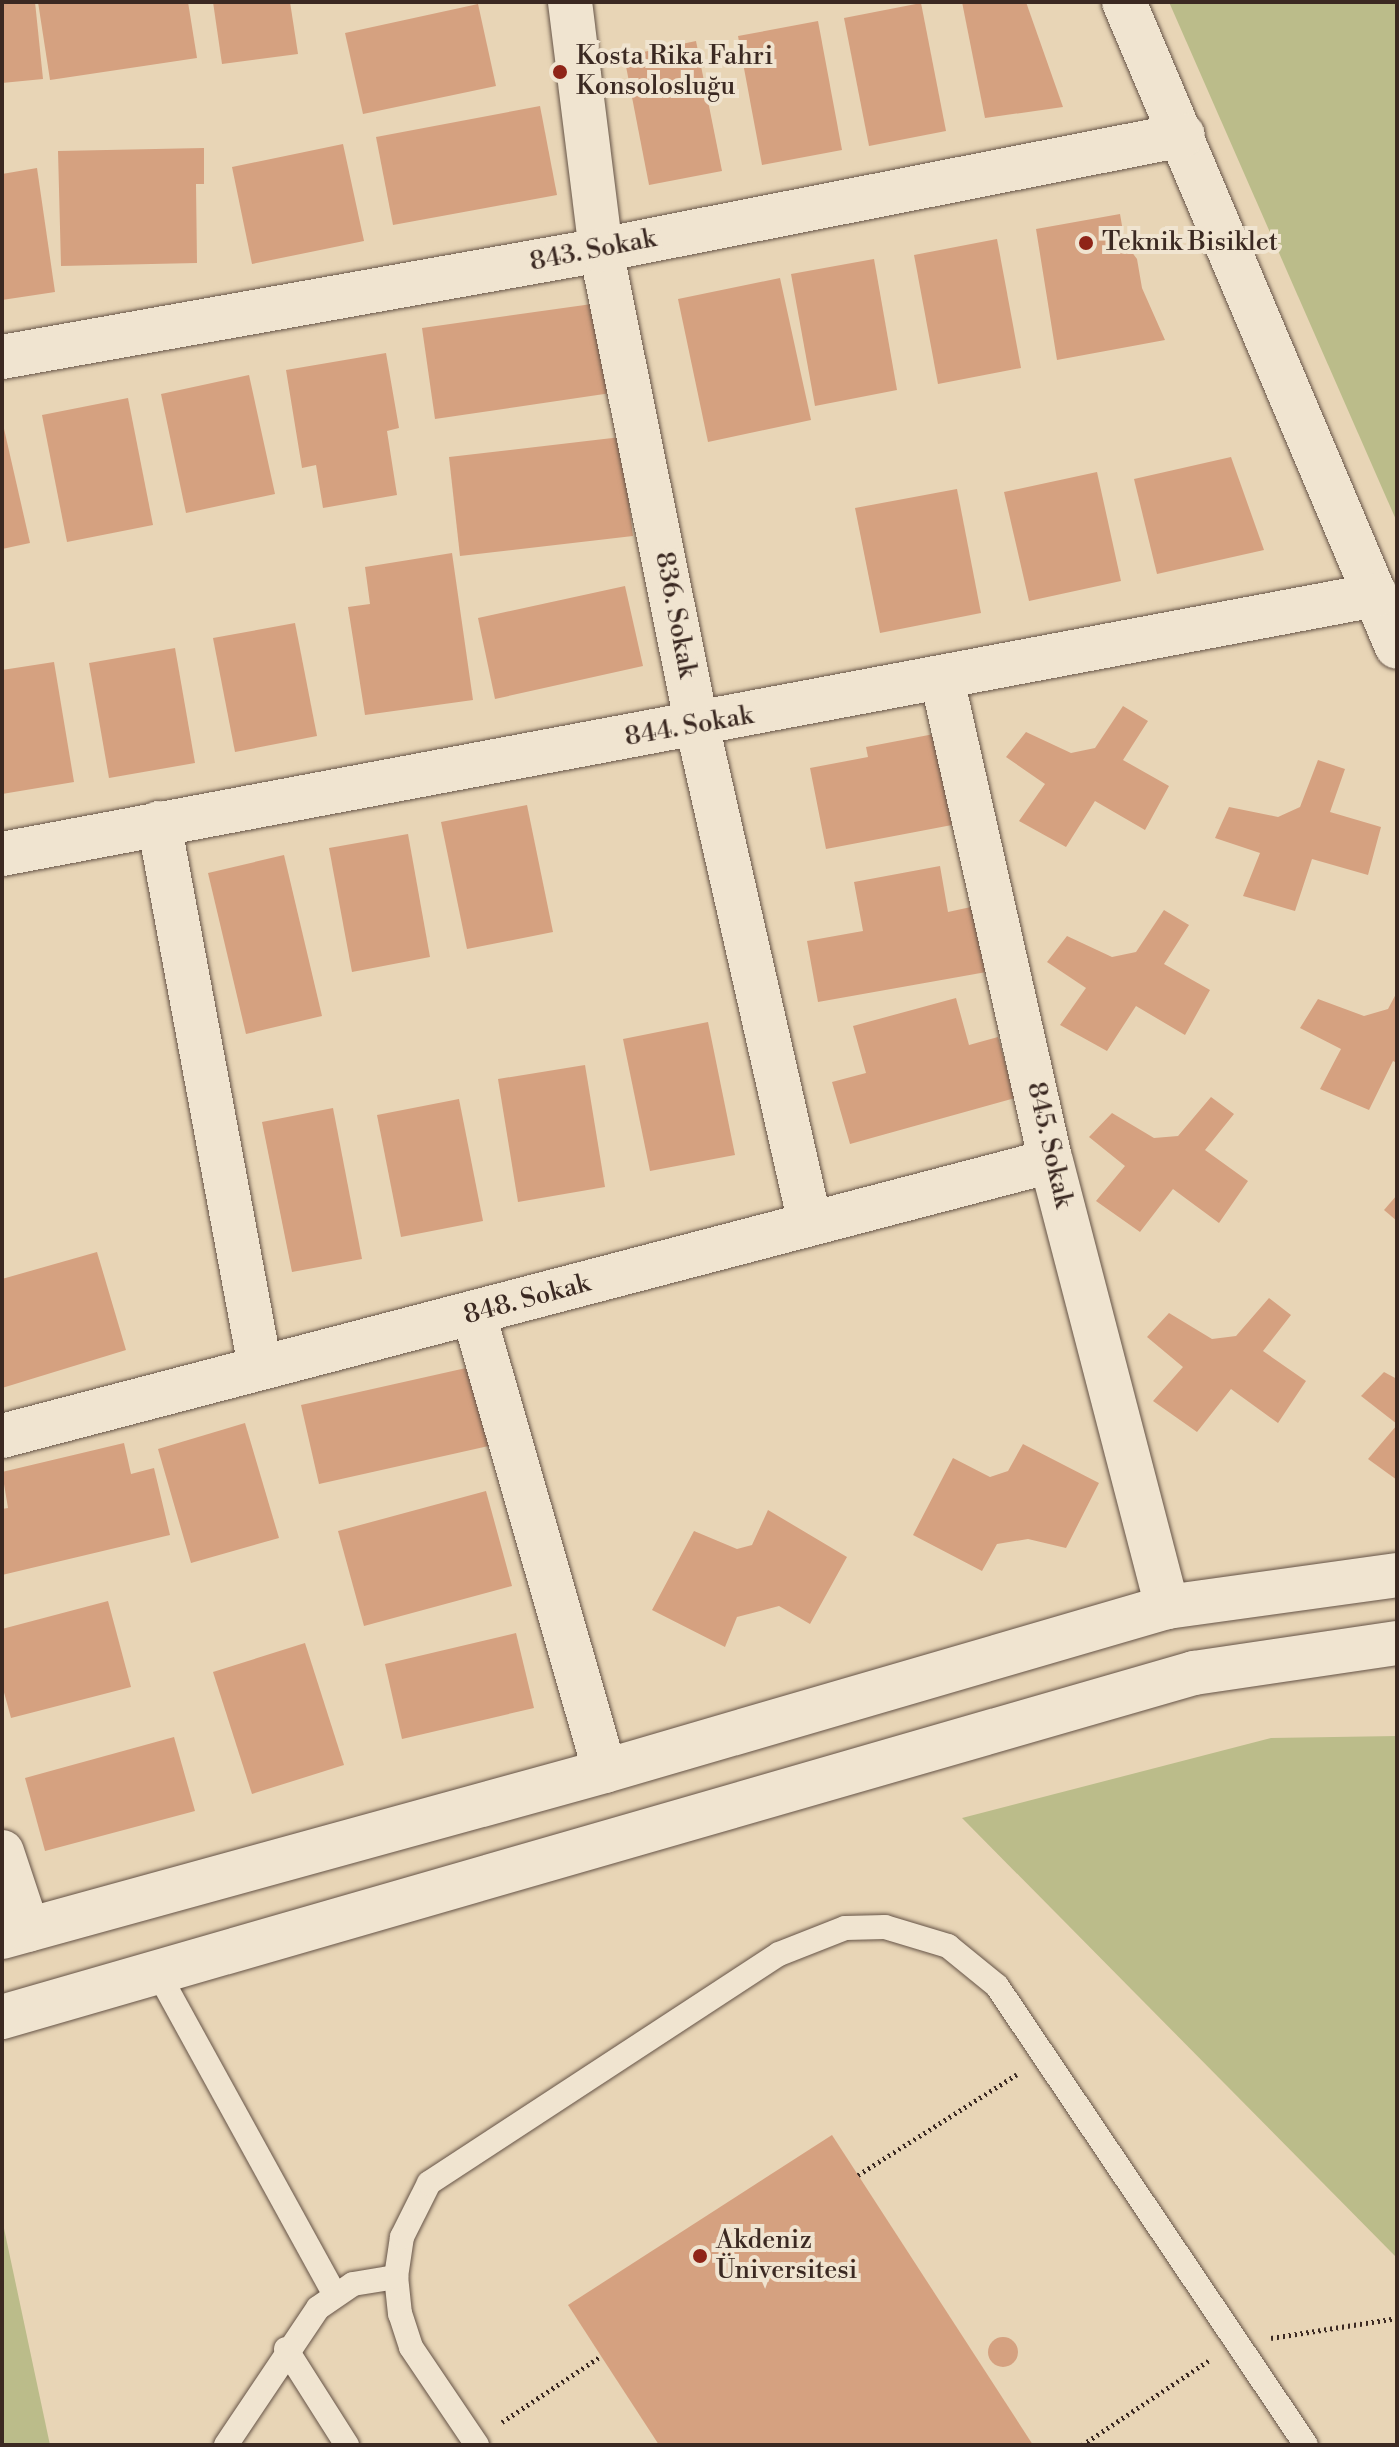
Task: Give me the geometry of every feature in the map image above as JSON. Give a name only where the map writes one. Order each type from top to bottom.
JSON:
[{"type":"street","name":"836. Sokak","points":[[570,2],[601,250],[697,725],[810,1223]]},
{"type":"street","points":[[1124,2],[1183,135],[1397,647]]},
{"type":"street","name":"843. Sokak","points":[[2,357],[601,250],[1183,135]]},
{"type":"street","name":"844. Sokak","points":[[2,854],[1376,595]]},
{"type":"street","name":"845. Sokak","points":[[942,679],[1051,1161],[1167,1607]]},
{"type":"street","points":[[159,823],[260,1367]]},
{"type":"street","name":"848. Sokak","points":[[2,1436],[260,1367],[474,1315],[1051,1161]]},
{"type":"street","points":[[474,1315],[605,1771]]},
{"type":"street","points":[[2,1852],[15,1934],[605,1771],[1167,1607],[1397,1575]]},
{"type":"street","points":[[2,2017],[1194,1673],[1397,1643]]},
{"type":"lane","points":[[475,2443],[411,2347],[400,2314],[396,2277],[402,2237],[429,2183],[665,2024],[809,1938],[845,1928],[885,1927],[948,1946],[997,1986],[1234,2343],[1306,2445]]},
{"type":"lane","points":[[158,1973],[335,2295]]},
{"type":"lane","points":[[226,2445],[286,2349],[318,2308],[353,2284],[396,2277]]},
{"type":"lane","points":[[286,2349],[347,2445]]},
{"type":"path","points":[[858,2175],[1045,2056]]},
{"type":"path","points":[[1082,2445],[1234,2343],[1397,2318]]},
{"type":"path","points":[[475,2443],[601,2356]]},
{"type":"green space","points":[[1169,2],[1397,2],[1397,522]]},
{"type":"green space","points":[[1397,1736],[1397,2258],[962,1818],[1271,1738]]},
{"type":"green space","points":[[2,2219],[50,2445],[2,2445]]},
{"type":"building","points":[[2,2],[35,2],[43,79],[2,83]]},
{"type":"building","points":[[38,2],[188,2],[197,58],[50,80]]},
{"type":"building","points":[[213,2],[290,2],[298,54],[222,64]]},
{"type":"building","points":[[962,2],[1026,2],[1063,107],[985,118]]},
{"type":"building","points":[[921,3],[946,131],[869,146],[844,18]]},
{"type":"building","points":[[478,4],[496,86],[363,114],[345,33]]},
{"type":"building","points":[[818,21],[842,150],[762,165],[738,36]]},
{"type":"building","points":[[696,41],[722,171],[649,185],[624,56]]},
{"type":"building","points":[[540,106],[557,195],[393,225],[376,137]]},
{"type":"building","points":[[343,144],[364,241],[252,264],[232,167]]},
{"type":"building","points":[[204,148],[204,184],[196,184],[197,263],[61,266],[58,151]]},
{"type":"building","points":[[37,168],[55,292],[2,300],[2,174]]},
{"type":"building","points":[[1120,214],[1125,243],[1137,259],[1142,288],[1165,340],[1057,360],[1036,229]]},
{"type":"building","points":[[997,239],[1021,368],[938,384],[914,255]]},
{"type":"building","points":[[874,259],[897,390],[815,406],[791,274]]},
{"type":"building","points":[[780,278],[811,420],[708,442],[678,299]]},
{"type":"building","points":[[599,303],[611,393],[435,419],[422,328]]},
{"type":"building","points":[[386,353],[399,428],[387,431],[397,495],[323,508],[316,465],[302,468],[286,370]]},
{"type":"building","points":[[249,375],[275,494],[186,513],[161,394]]},
{"type":"building","points":[[128,398],[153,525],[67,542],[42,415]]},
{"type":"building","points":[[2,420],[30,543],[2,549]]},
{"type":"building","points":[[621,437],[633,536],[460,556],[449,457]]},
{"type":"building","points":[[1231,457],[1264,550],[1157,574],[1134,479]]},
{"type":"building","points":[[1097,472],[1121,581],[1029,601],[1004,492]]},
{"type":"building","points":[[957,489],[981,613],[880,633],[855,508]]},
{"type":"building","points":[[452,553],[473,700],[365,715],[348,607],[370,604],[365,567]]},
{"type":"building","points":[[625,586],[643,666],[495,699],[478,618]]},
{"type":"building","points":[[295,623],[317,736],[235,752],[213,638]]},
{"type":"building","points":[[175,648],[195,763],[109,778],[89,663]]},
{"type":"building","points":[[54,662],[74,782],[2,794],[2,670]]},
{"type":"building","points":[[1123,706],[1148,721],[1123,760],[1169,786],[1145,830],[1095,801],[1066,847],[1019,821],[1045,784],[1006,757],[1026,732],[1071,753],[1095,748]]},
{"type":"building","points":[[934,734],[952,825],[826,849],[810,768],[868,757],[866,747]]},
{"type":"building","points":[[1318,760],[1345,769],[1330,812],[1381,827],[1368,875],[1312,859],[1295,911],[1243,896],[1260,853],[1215,838],[1229,807],[1278,817],[1300,807]]},
{"type":"building","points":[[527,805],[553,932],[467,949],[441,822]]},
{"type":"building","points":[[408,834],[430,957],[352,972],[329,848]]},
{"type":"building","points":[[284,855],[322,1016],[246,1034],[208,873]]},
{"type":"building","points":[[940,866],[948,912],[980,905],[992,971],[818,1002],[807,941],[863,931],[854,882]]},
{"type":"building","points":[[1164,910],[1189,925],[1164,964],[1210,990],[1185,1035],[1136,1006],[1107,1051],[1060,1025],[1086,988],[1047,962],[1067,936],[1112,957],[1136,952]]},
{"type":"building","points":[[1397,992],[1397,1063],[1393,1061],[1369,1110],[1320,1089],[1341,1049],[1300,1028],[1318,999],[1364,1016],[1388,1009]]},
{"type":"building","points":[[956,998],[969,1045],[998,1037],[1015,1098],[850,1144],[832,1082],[866,1073],[853,1026]]},
{"type":"building","points":[[708,1022],[735,1155],[650,1171],[623,1039]]},
{"type":"building","points":[[585,1065],[605,1187],[518,1202],[498,1079]]},
{"type":"building","points":[[1211,1097],[1234,1114],[1205,1150],[1248,1181],[1219,1223],[1173,1189],[1140,1232],[1096,1201],[1125,1166],[1089,1137],[1112,1113],[1154,1138],[1178,1136]]},
{"type":"building","points":[[459,1099],[483,1221],[401,1237],[377,1115]]},
{"type":"building","points":[[333,1108],[362,1259],[292,1272],[262,1122]]},
{"type":"building","points":[[1397,1195],[1397,1221],[1384,1210]]},
{"type":"building","points":[[97,1252],[126,1350],[2,1388],[2,1279]]},
{"type":"building","points":[[1269,1298],[1291,1315],[1263,1351],[1306,1381],[1278,1423],[1231,1389],[1197,1432],[1153,1401],[1183,1367],[1147,1337],[1169,1313],[1212,1339],[1236,1336]]},
{"type":"building","points":[[475,1366],[493,1445],[319,1484],[301,1405]]},
{"type":"building","points":[[1384,1372],[1397,1379],[1397,1424],[1361,1396]]},
{"type":"building","points":[[245,1423],[279,1538],[191,1563],[158,1449]]},
{"type":"building","points":[[1397,1425],[1397,1480],[1368,1459]]},
{"type":"building","points":[[124,1443],[131,1474],[154,1468],[170,1535],[2,1575],[2,1509],[8,1508],[2,1472]]},
{"type":"building","points":[[1023,1444],[1099,1483],[1066,1548],[1028,1539],[997,1544],[982,1571],[913,1535],[953,1458],[990,1477],[1008,1471]]},
{"type":"building","points":[[486,1491],[512,1586],[364,1626],[338,1531]]},
{"type":"building","points":[[768,1510],[847,1557],[810,1624],[779,1606],[737,1617],[725,1647],[652,1610],[694,1531],[737,1549],[752,1545]]},
{"type":"building","points":[[108,1601],[131,1687],[11,1718],[2,1685],[2,1629]]},
{"type":"building","points":[[516,1633],[534,1708],[402,1739],[385,1664]]},
{"type":"building","points":[[305,1643],[344,1765],[252,1794],[213,1672]]},
{"type":"building","points":[[174,1737],[195,1811],[45,1851],[25,1778]]},
{"type":"building","points":[[832,2135],[1033,2445],[659,2445],[601,2356],[568,2305]]},
{"type":"building","points":[[1003,2337],[1014,2341],[1018,2352],[1014,2363],[1003,2367],[992,2363],[988,2352],[992,2341]]},
{"type":"place","name":"Kosta Rika Fahri Konsolosluğu","points":[[560,72]]},
{"type":"place","name":"Teknik Bisiklet","points":[[1086,243]]},
{"type":"place","name":"Akdeniz Üniversitesi","points":[[700,2256]]}]
